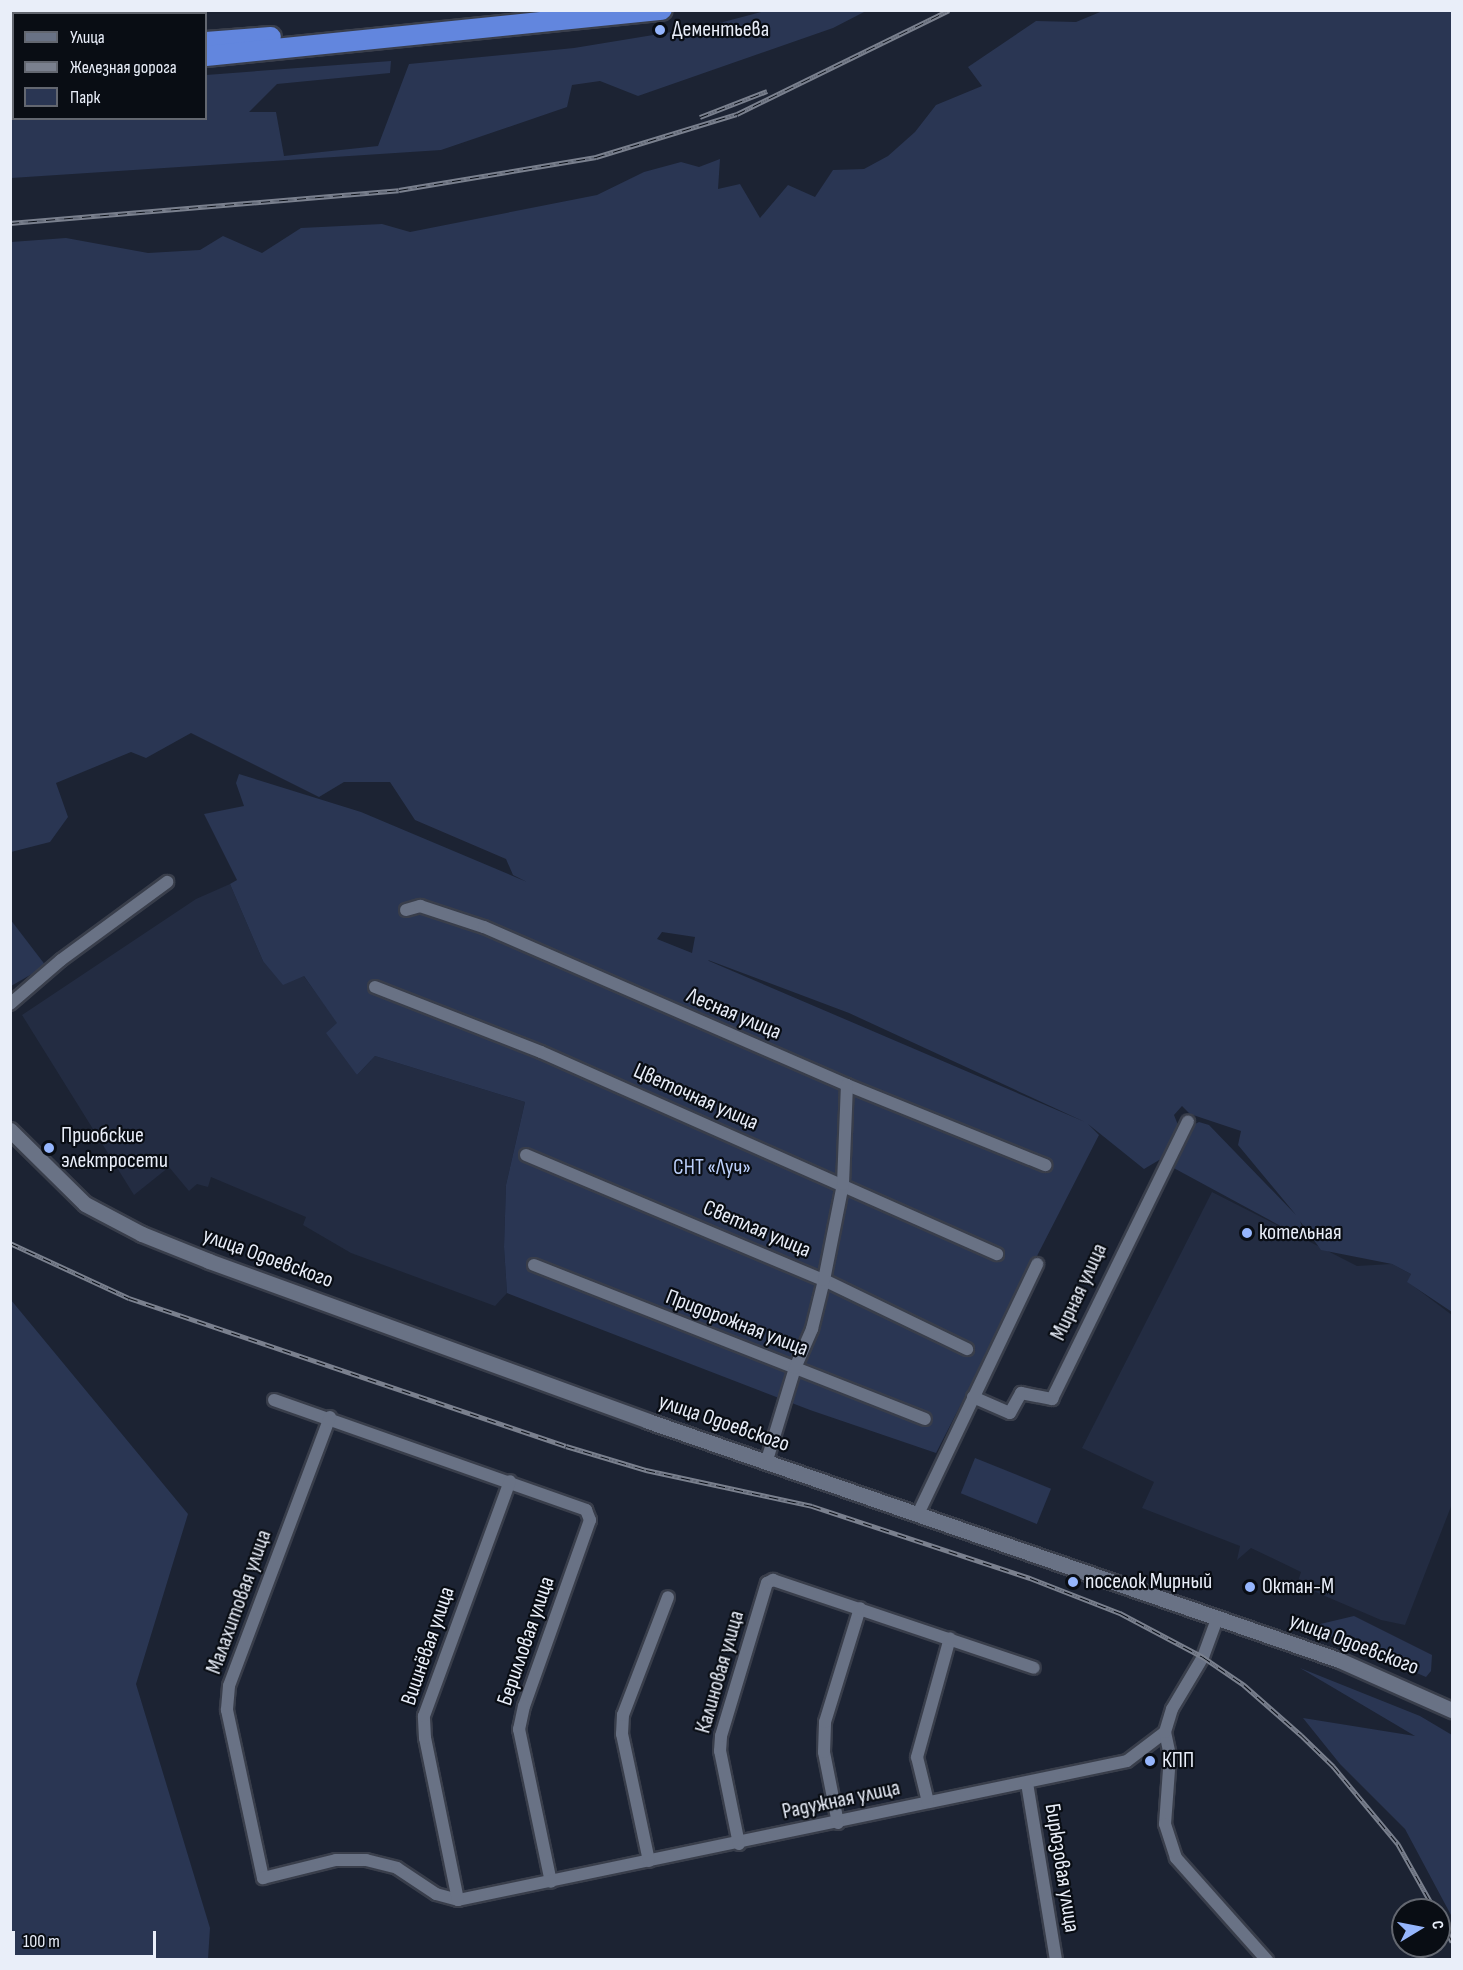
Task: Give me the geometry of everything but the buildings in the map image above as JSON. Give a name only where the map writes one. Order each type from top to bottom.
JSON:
[{"type":"highway","points":[[207,56],[491,23],[554,10]]},
{"type":"highway","points":[[207,42],[662,10]]},
{"type":"street","points":[[10,1004],[61,960],[166,882]]},
{"type":"street","name":"Лесная улица","points":[[406,910],[420,906],[484,927],[847,1084],[1046,1164]]},
{"type":"street","name":"Цветочная улица","points":[[375,987],[541,1052],[997,1254]]},
{"type":"street","points":[[766,1461],[795,1368],[812,1329],[824,1280],[843,1184],[847,1084]]},
{"type":"street","name":"Мирная улица","points":[[973,1397],[1010,1413],[1021,1393],[1052,1398],[1188,1121]]},
{"type":"street","name":"улица Одоевского","points":[[10,1130],[67,1190],[85,1204],[142,1234],[648,1421],[1338,1660],[1452,1710]]},
{"type":"street","name":"Светлая улица","points":[[526,1155],[824,1280],[968,1349]]},
{"type":"street","points":[[918,1514],[1037,1264]]},
{"type":"street","name":"Придорожная улица","points":[[534,1265],[925,1419]]},
{"type":"street","points":[[274,1400],[330,1417],[510,1481]]},
{"type":"street","name":"Малахитовая улица","points":[[330,1417],[229,1686],[227,1710],[263,1878],[336,1860],[366,1860],[397,1868],[436,1894],[458,1900]]},
{"type":"street","name":"Берилловая улица","points":[[510,1481],[586,1510],[590,1520],[524,1706],[519,1729],[550,1882]]},
{"type":"street","name":"Вишнёвая улица","points":[[458,1900],[425,1738],[424,1716],[510,1481]]},
{"type":"street","name":"Калиновая улица","points":[[739,1844],[720,1751],[721,1736],[767,1583],[773,1580],[860,1608]]},
{"type":"street","points":[[650,1862],[622,1725],[668,1597]]},
{"type":"street","points":[[838,1823],[824,1752],[825,1722],[860,1608],[1034,1668]]},
{"type":"street","points":[[1217,1619],[1212,1638],[1172,1709],[1165,1732],[1170,1756],[1166,1824],[1176,1858],[1268,1959]]},
{"type":"street","points":[[928,1802],[917,1757],[950,1638]]},
{"type":"street","name":"Радужная улица","points":[[458,1900],[739,1844],[1127,1761],[1165,1732]]},
{"type":"street","name":"Бирюзовая улица","points":[[1027,1783],[1056,1959]]},
{"type":"shaded area","points":[[230,884],[263,961],[303,975],[338,1023],[357,1075],[375,1056],[525,1102],[506,1185],[504,1247],[507,1293],[495,1306],[351,1253],[303,1225],[306,1217],[211,1177],[208,1187],[197,1184],[189,1191],[169,1167],[134,1195],[22,1015],[196,899]]},
{"type":"shaded area","points":[[1212,1192],[1357,1266],[1392,1264],[1411,1274],[1408,1282],[1452,1315],[1452,1504],[1405,1625],[1381,1620],[1297,1584],[1301,1572],[1251,1548],[1237,1560],[1240,1546],[1142,1508],[1154,1482],[1082,1448]]},
{"type":"green space","points":[[769,10],[866,11],[833,28],[638,96],[600,81],[572,85],[567,107],[441,150],[11,178],[11,88],[12,120],[207,120],[207,75],[391,61],[390,73],[277,84],[249,112],[276,112],[284,156],[378,146],[409,64],[574,48],[708,26]]},
{"type":"green space","name":"СНТ «Луч»","points":[[1105,10],[1452,11],[1452,1312],[1407,1282],[1411,1274],[1392,1264],[1321,1250],[1300,1221],[1303,1229],[1299,1236],[1170,1166],[1191,1126],[1199,1122],[1209,1125],[1296,1215],[1238,1145],[1241,1131],[1190,1114],[1182,1106],[1174,1115],[1180,1130],[1166,1156],[1144,1169],[1088,1124],[1099,1135],[936,1453],[810,1410],[507,1293],[504,1247],[506,1185],[525,1102],[375,1056],[357,1075],[326,1033],[337,1023],[304,976],[283,985],[263,961],[230,884],[237,880],[204,814],[244,806],[236,783],[239,774],[361,812],[527,882],[513,875],[506,859],[415,820],[390,782],[344,782],[319,797],[191,733],[146,758],[131,752],[56,783],[68,817],[50,842],[11,852],[11,242],[66,238],[148,253],[200,250],[223,236],[262,253],[301,228],[382,224],[410,232],[597,195],[644,172],[681,162],[699,167],[720,159],[718,189],[740,184],[760,218],[788,185],[815,197],[833,170],[864,169],[888,156],[915,132],[936,105],[982,86],[968,67],[1036,21],[1076,22]],"holes":[[[662,932],[695,937],[692,953],[657,939]],[[709,961],[849,1013],[1085,1122]]]},
{"type":"green space","points":[[10,919],[46,966],[11,986],[10,986]]},
{"type":"green space","points":[[11,1300],[188,1514],[136,1684],[210,1928],[208,1959],[11,1959]]},
{"type":"green space","points":[[975,1458],[1051,1489],[1037,1524],[961,1493]]},
{"type":"green space","points":[[1354,1616],[1432,1655],[1431,1671],[1426,1677],[1320,1632],[1316,1625]]},
{"type":"green space","points":[[1300,1668],[1420,1716],[1452,1735],[1452,1917],[1451,1898],[1442,1898],[1405,1829],[1340,1764],[1303,1718],[1415,1736]]},
{"type":"railway","points":[[10,223],[399,190],[596,157],[737,114],[949,10]]},
{"type":"railway","points":[[700,117],[767,91]]},
{"type":"railway","points":[[10,1243],[129,1298],[566,1446],[646,1470],[812,1506],[1030,1578],[1120,1613],[1203,1657],[1244,1685],[1301,1735],[1333,1766],[1398,1844],[1428,1898]]},
{"type":"place","name":"Дементьева","points":[[660,30]]},
{"type":"place","name":"Приобские электросети","points":[[49,1148]]},
{"type":"place","name":"котельная","points":[[1247,1233]]},
{"type":"place","name":"поселок Мирный","points":[[1073,1582]]},
{"type":"place","name":"Октан-М","points":[[1250,1587]]},
{"type":"place","name":"КПП","points":[[1150,1761]]}]
